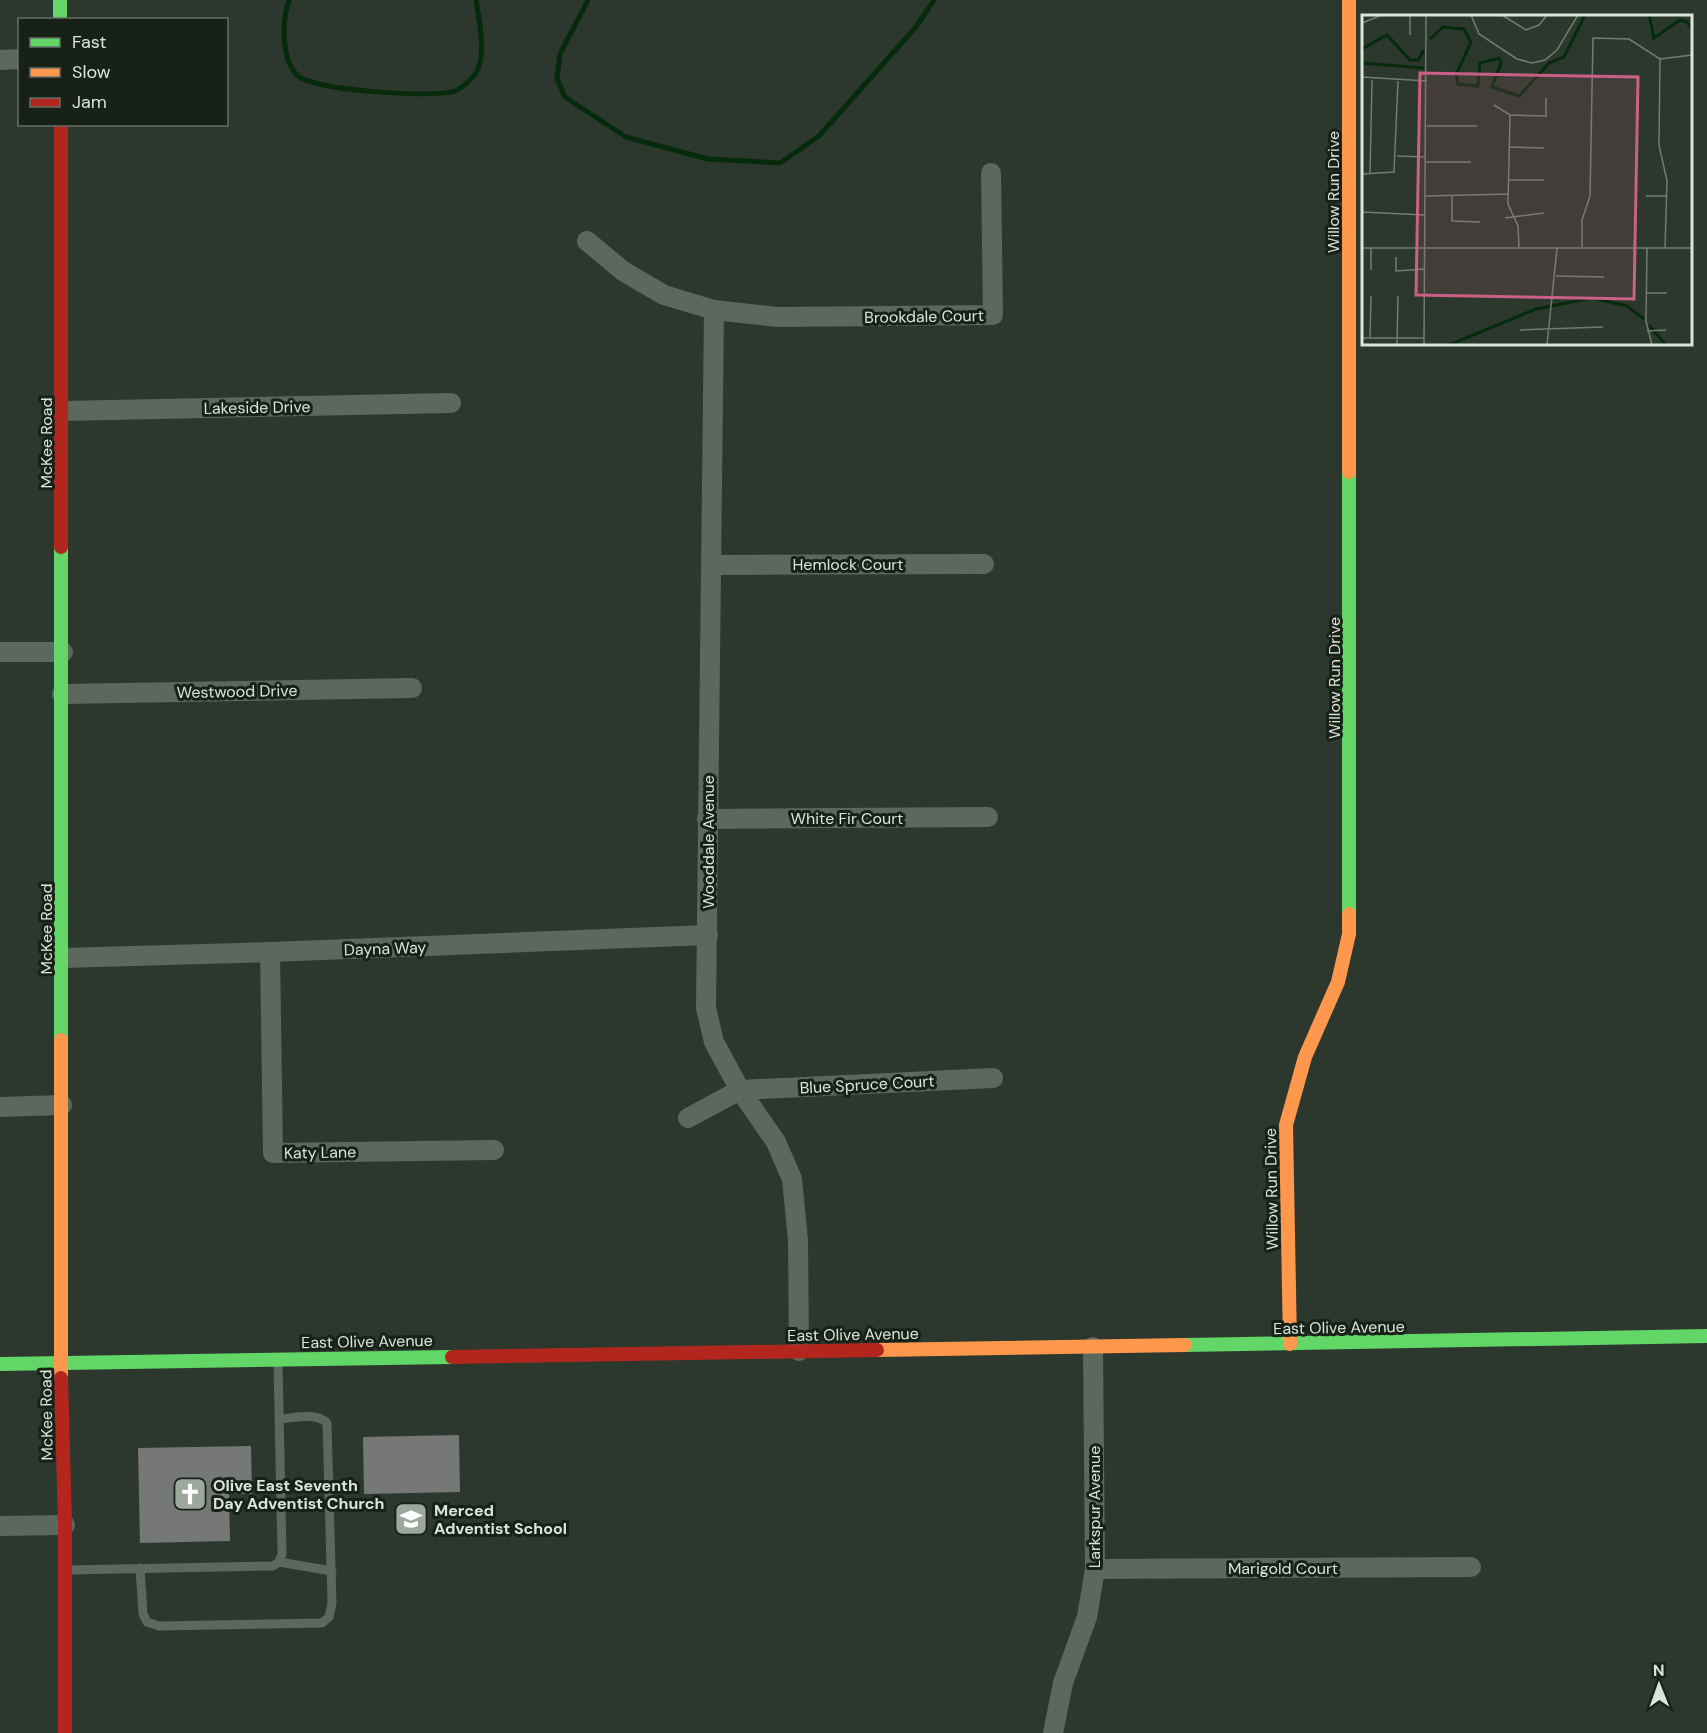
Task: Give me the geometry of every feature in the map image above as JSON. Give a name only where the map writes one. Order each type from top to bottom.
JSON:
[{"type":"street","points":[[60,0],[60,18]]},
{"type":"street","name":"Willow Run Drive","points":[[1290,1344],[1286,1125],[1305,1057],[1338,982],[1349,934],[1351,789],[1348,0]]},
{"type":"street","points":[[0,60],[18,59]]},
{"type":"street","name":"McKee Road","points":[[61,126],[63,694],[61,1363],[65,1525],[65,1733]]},
{"type":"street","name":"Brookdale Court","points":[[714,310],[778,317],[993,315],[991,173]]},
{"type":"street","points":[[588,241],[622,271],[664,295],[714,310]]},
{"type":"street","name":"Wooddale Avenue","points":[[714,310],[706,1008],[714,1042],[740,1090],[776,1142],[792,1179],[798,1240],[799,1351]]},
{"type":"street","name":"Lakeside Drive","points":[[63,411],[451,403]]},
{"type":"street","name":"Hemlock Court","points":[[712,565],[984,564]]},
{"type":"street","points":[[0,652],[63,652]]},
{"type":"street","name":"Westwood Drive","points":[[63,694],[412,688]]},
{"type":"street","name":"White Fir Court","points":[[707,819],[987,817]]},
{"type":"street","name":"Dayna Way","points":[[62,958],[708,934]]},
{"type":"street","name":"Katy Lane","points":[[270,952],[273,1153],[494,1150]]},
{"type":"street","name":"Blue Spruce Court","points":[[740,1090],[993,1078]]},
{"type":"street","points":[[688,1118],[740,1090]]},
{"type":"street","points":[[0,1107],[62,1105]]},
{"type":"street","name":"East Olive Avenue","points":[[0,1364],[1707,1336]]},
{"type":"street","name":"Larkspur Avenue","points":[[1053,1733],[1063,1683],[1087,1617],[1095,1569],[1093,1347]]},
{"type":"street","points":[[0,1526],[65,1525]]},
{"type":"street","name":"Marigold Court","points":[[1095,1569],[1471,1567]]},
{"type":"lane","points":[[65,1570],[273,1566],[279,1562],[282,1554],[278,1359]]},
{"type":"lane","points":[[140,1569],[143,1614],[147,1622],[159,1626],[322,1623],[329,1617],[332,1603],[332,1571],[327,1424],[321,1417],[279,1419]]},
{"type":"lane","points":[[279,1562],[332,1571]]},
{"type":"building","points":[[459,1435],[460,1492],[364,1494],[363,1437]]},
{"type":"building","name":"Olive East Seventh Day Adventist Church","points":[[251,1446],[252,1494],[229,1494],[230,1541],[140,1543],[138,1448]]},
{"type":"waterway","points":[[289,0],[284,39],[288,59],[297,75],[307,81],[348,89],[424,94],[455,91],[476,73],[482,47],[476,0]]},
{"type":"waterway","points":[[588,0],[560,54],[557,79],[565,97],[626,137],[708,159],[780,163],[819,136],[915,28],[934,0]]},
{"type":"traffic: fast","points":[[60,0],[60,18]]},
{"type":"traffic: fast","points":[[1349,472],[1349,914]]},
{"type":"traffic: fast","points":[[61,547],[61,1040]]},
{"type":"traffic: fast","points":[[1185,1345],[1707,1336]]},
{"type":"traffic: fast","points":[[0,1364],[452,1357]]},
{"type":"traffic: slow","points":[[1349,0],[1349,472]]},
{"type":"traffic: slow","points":[[1290,1344],[1286,1125],[1305,1057],[1338,982],[1349,934],[1349,914]]},
{"type":"traffic: slow","points":[[61,1040],[61,1378]]},
{"type":"traffic: slow","points":[[877,1350],[1185,1345]]},
{"type":"traffic: jam","points":[[61,126],[61,547]]},
{"type":"traffic: jam","points":[[452,1357],[877,1350]]},
{"type":"traffic: jam","points":[[61,1378],[65,1525],[65,1733]]},
{"type":"place","name":"Olive East Seventh Day Adventist Church","points":[[190,1494]]},
{"type":"place","name":"Merced Adventist School","points":[[411,1519]]}]
